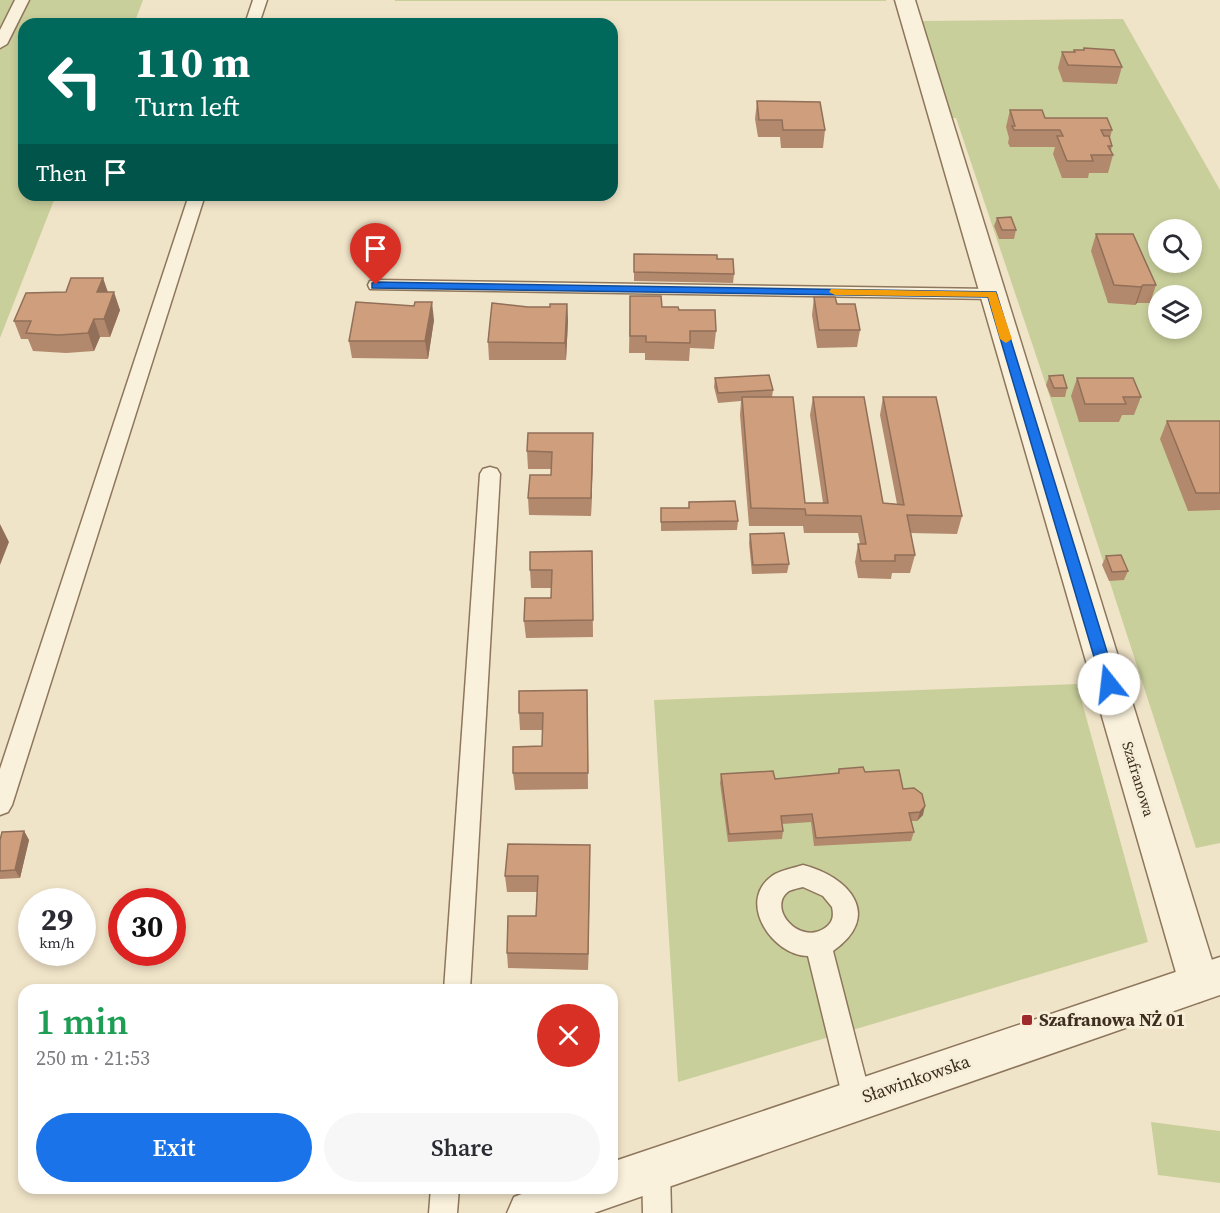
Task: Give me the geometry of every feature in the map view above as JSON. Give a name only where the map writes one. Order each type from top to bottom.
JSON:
[{"type":"street","name":"Szafranowa","points":[[904,0],[993,294],[1209,980]]},
{"type":"street","name":"Sławinkowska","points":[[618,1182],[1209,980]]},
{"type":"street","points":[[530,1213],[584,1194]]},
{"type":"lane","points":[[0,44],[22,0]]},
{"type":"lane","points":[[254,18],[260,0]]},
{"type":"lane","points":[[0,805],[195,201]]},
{"type":"lane","points":[[376,285],[993,294]]},
{"type":"lane","points":[[458,984],[490,474]]},
{"type":"lane","points":[[818,944],[857,1099]]},
{"type":"lane","points":[[656,1169],[657,1213]]},
{"type":"lane","points":[[443,1213],[445,1194]]},
{"type":"green space","points":[[0,0],[143,0],[136,18],[18,18],[18,201],[54,201],[0,338]]},
{"type":"green space","points":[[886,0],[886,1],[395,1]]},
{"type":"green space","points":[[1123,19],[1220,190],[1220,843],[1196,848],[1046,385],[956,118],[948,118],[921,21]]},
{"type":"green space","points":[[1077,684],[1148,942],[678,1082],[654,700]]},
{"type":"green space","points":[[1151,1122],[1220,1131],[1220,1183],[1158,1175]]},
{"type":"building","points":[[1084,48],[1114,50],[1122,67],[1068,65],[1062,52],[1075,52],[1074,50],[1084,50]]},
{"type":"building","points":[[757,101],[820,102],[825,130],[783,130],[782,120],[759,120]]},
{"type":"building","points":[[1010,110],[1042,110],[1045,118],[1107,118],[1112,130],[1101,130],[1104,136],[1109,136],[1112,146],[1108,146],[1113,155],[1091,155],[1093,161],[1067,161],[1057,136],[1063,136],[1060,130],[1014,130]]},
{"type":"building","points":[[1011,217],[1016,230],[1002,230],[997,218]]},
{"type":"building","points":[[1096,234],[1133,234],[1148,267],[1148,273],[1151,273],[1156,285],[1141,287],[1114,285]]},
{"type":"building","points":[[634,254],[717,255],[717,259],[733,259],[734,274],[634,272]]},
{"type":"building","points":[[71,278],[103,278],[97,292],[114,292],[104,319],[94,319],[88,333],[59,335],[26,333],[31,321],[14,321],[26,293],[66,292]]},
{"type":"building","points":[[630,296],[661,296],[662,307],[678,307],[679,310],[715,310],[716,331],[690,331],[690,343],[646,342],[646,336],[630,336]]},
{"type":"building","points":[[814,297],[835,297],[837,304],[855,304],[860,330],[819,330]]},
{"type":"building","points":[[356,302],[414,306],[415,302],[432,302],[425,341],[349,341]]},
{"type":"building","points":[[492,303],[528,307],[567,304],[565,343],[488,342]]},
{"type":"building","points":[[769,375],[773,390],[718,393],[715,378]]},
{"type":"building","points":[[1063,375],[1067,388],[1054,388],[1049,376]]},
{"type":"building","points":[[1077,378],[1133,378],[1141,397],[1123,397],[1126,404],[1085,404]]},
{"type":"building","points":[[742,397],[793,397],[805,503],[828,503],[813,397],[864,397],[883,503],[904,505],[883,397],[936,397],[962,516],[907,515],[915,555],[895,555],[895,561],[861,561],[858,544],[866,544],[861,516],[806,515],[805,509],[751,508]]},
{"type":"building","points":[[1167,421],[1220,421],[1220,493],[1196,493]]},
{"type":"building","points":[[528,433],[593,433],[591,498],[528,498],[530,475],[551,475],[552,452],[527,451]]},
{"type":"building","points":[[735,501],[738,521],[661,522],[661,508],[689,508],[689,502]]},
{"type":"building","points":[[784,533],[789,564],[753,565],[750,534]]},
{"type":"building","points":[[592,551],[593,620],[524,621],[525,598],[551,598],[552,570],[530,570],[530,552]]},
{"type":"building","points":[[1121,555],[1128,571],[1112,572],[1106,556]]},
{"type":"building","points":[[587,690],[588,773],[513,773],[513,747],[542,746],[543,713],[519,713],[519,691]]},
{"type":"building","points":[[863,767],[865,772],[899,770],[903,789],[914,788],[922,794],[925,806],[920,812],[909,813],[914,832],[816,838],[812,814],[781,816],[783,831],[729,834],[721,774],[773,771],[775,779],[839,773],[839,769]]},
{"type":"building","points":[[24,831],[15,870],[0,871],[2,832]]},
{"type":"building","points":[[508,844],[590,845],[588,954],[507,953],[508,916],[536,916],[538,876],[505,876]]},
{"type":"slow traffic","points":[[835,292],[993,294],[1006,339]]},
{"type":"place","name":"Szafranowa NŻ 01","points":[[1027,1020]]},
{"type":"route","points":[[376,285],[993,294],[1109,684]]}]
